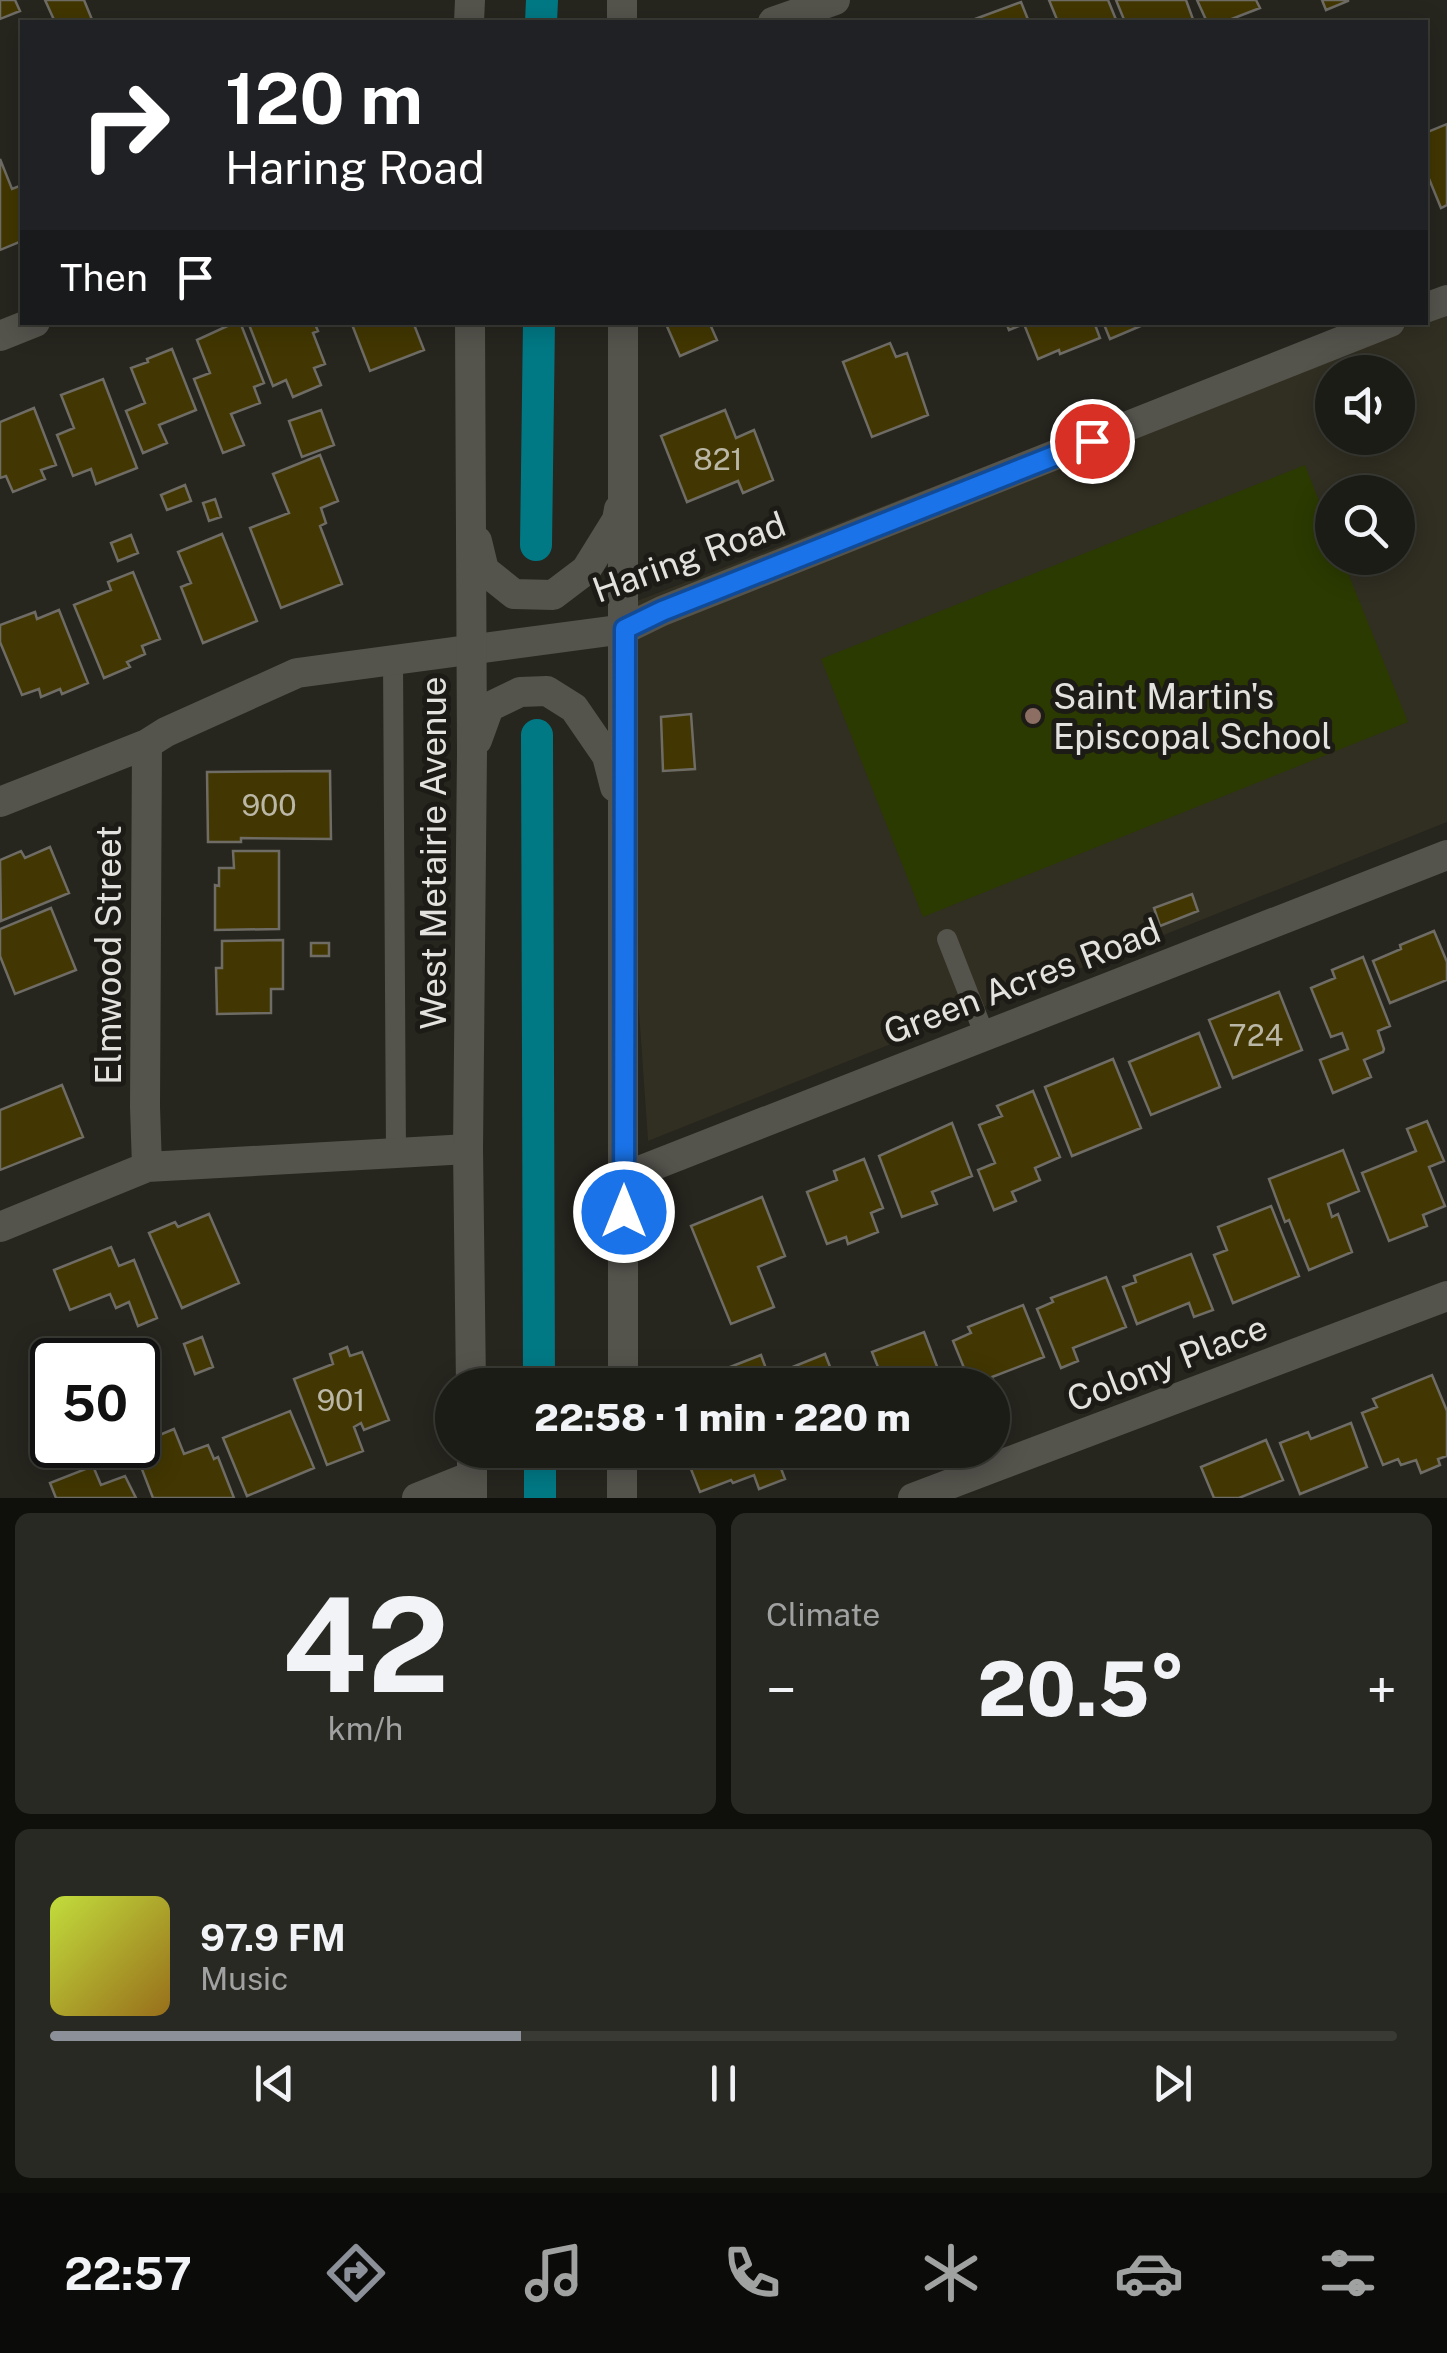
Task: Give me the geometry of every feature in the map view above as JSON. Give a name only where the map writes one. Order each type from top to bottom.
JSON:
[{"type":"street","points":[[778,20],[835,0]]},
{"type":"street","points":[[0,336],[28,325]]},
{"type":"street","name":"West Metairie Avenue","points":[[470,325],[471,1368]]},
{"type":"street","points":[[623,325],[623,1368]]},
{"type":"street","name":"Haring Road","points":[[0,802],[147,744],[297,672],[625,629],[1382,325]]},
{"type":"street","points":[[471,514],[484,570],[514,594],[553,596],[586,570],[617,520],[624,486]]},
{"type":"street","points":[[472,752],[489,707],[520,692],[546,692],[574,708],[607,756],[624,829]]},
{"type":"street","name":"Elmwood Street","points":[[147,744],[147,1167]]},
{"type":"street","name":"Green Acres Road","points":[[624,1177],[1447,855]]},
{"type":"street","points":[[0,1227],[147,1167],[468,1149]]},
{"type":"street","name":"Colony Place","points":[[913,1498],[1447,1296]]},
{"type":"street","points":[[622,1468],[622,1498]]},
{"type":"street","points":[[418,1498],[472,1475]]},
{"type":"lane","points":[[393,661],[396,1153]]},
{"type":"lane","points":[[947,939],[985,1036]]},
{"type":"shaded area","name":"Saint Martin's Episcopal School","points":[[1447,288],[1447,822],[648,1141],[611,611],[1352,325],[1428,325],[1428,317]]},
{"type":"green space","points":[[1305,465],[1315,491],[1315,575],[1349,575],[1408,722],[923,917],[821,659]]},
{"type":"building","points":[[0,0],[15,0],[20,11],[0,19]]},
{"type":"building","points":[[45,0],[84,0],[92,20],[54,20]]},
{"type":"building","points":[[1049,0],[1108,0],[1116,20],[1057,20]]},
{"type":"building","points":[[1116,0],[1186,0],[1193,20],[1124,20]]},
{"type":"building","points":[[1197,0],[1256,0],[1260,8],[1229,20],[1206,20]]},
{"type":"building","points":[[1322,0],[1348,0],[1348,1],[1326,10]]},
{"type":"building","points":[[1021,2],[1028,20],[972,20]]},
{"type":"building","points":[[1447,124],[1447,205],[1441,208],[1428,176],[1428,132]]},
{"type":"building","points":[[0,159],[12,189],[20,186],[20,242],[0,250]]},
{"type":"building","points":[[230,325],[241,325],[264,383],[254,387],[260,403],[231,414],[244,445],[223,453],[194,379],[210,373],[197,340]]},
{"type":"building","points":[[249,325],[315,325],[318,331],[313,333],[325,364],[314,368],[321,385],[293,397],[286,380],[273,386]]},
{"type":"building","points":[[352,325],[414,325],[424,350],[370,371]]},
{"type":"building","points":[[666,325],[710,325],[717,340],[680,356]]},
{"type":"building","points":[[1024,325],[1095,325],[1100,338],[1038,359]]},
{"type":"building","points":[[1104,325],[1143,325],[1110,339]]},
{"type":"building","points":[[890,343],[896,357],[907,353],[928,415],[872,437],[843,362]]},
{"type":"building","points":[[172,349],[196,410],[159,425],[167,443],[143,453],[126,411],[145,403],[131,368]]},
{"type":"building","points":[[103,379],[137,468],[96,484],[91,469],[73,476],[57,435],[74,428],[61,395]]},
{"type":"building","points":[[34,408],[56,465],[41,470],[45,479],[13,492],[6,476],[0,478],[0,422]]},
{"type":"building","points":[[321,410],[334,445],[302,457],[289,421]]},
{"type":"building","points":[[725,410],[736,438],[754,430],[773,480],[743,493],[738,481],[687,502],[661,436]]},
{"type":"building","points":[[320,455],[338,501],[321,508],[326,523],[320,526],[342,584],[281,608],[250,528],[289,513],[273,474]]},
{"type":"building","points":[[185,485],[191,501],[167,510],[161,495]]},
{"type":"building","points":[[215,499],[221,517],[209,521],[203,503]]},
{"type":"building","points":[[222,534],[257,621],[203,643],[181,587],[191,583],[178,552]]},
{"type":"building","points":[[131,535],[138,553],[118,561],[111,543]]},
{"type":"building","points":[[133,572],[160,639],[142,646],[145,654],[127,662],[130,667],[104,678],[74,605],[111,590],[108,582]]},
{"type":"building","points":[[59,610],[88,683],[62,694],[60,689],[41,697],[39,689],[22,695],[0,642],[0,625],[35,612],[37,619]]},
{"type":"building","points":[[691,714],[695,769],[663,771],[661,717]]},
{"type":"building","points":[[330,771],[331,839],[241,838],[241,842],[208,842],[207,772]]},
{"type":"building","points":[[50,847],[69,893],[1,921],[0,860],[21,851],[25,858]]},
{"type":"building","points":[[233,851],[279,851],[279,929],[215,930],[215,885],[219,886],[219,868],[234,868]]},
{"type":"building","points":[[1192,894],[1198,911],[1160,926],[1154,908]]},
{"type":"building","points":[[51,908],[76,970],[15,994],[0,956],[0,929]]},
{"type":"building","points":[[1434,931],[1447,962],[1447,980],[1390,1003],[1373,961]]},
{"type":"building","points":[[283,940],[283,989],[271,989],[271,1013],[217,1014],[216,968],[222,968],[222,941]]},
{"type":"building","points":[[311,943],[329,943],[329,956],[311,956]]},
{"type":"building","points":[[1363,957],[1390,1026],[1378,1031],[1383,1052],[1364,1060],[1371,1077],[1333,1093],[1320,1060],[1348,1049],[1342,1033],[1331,1037],[1311,988],[1335,978],[1332,970]]},
{"type":"building","points":[[1279,992],[1302,1050],[1233,1078],[1209,1020]]},
{"type":"building","points":[[1199,1033],[1220,1087],[1151,1115],[1129,1062]]},
{"type":"building","points":[[1113,1059],[1141,1128],[1072,1156],[1045,1087]]},
{"type":"building","points":[[62,1085],[83,1137],[0,1170],[0,1110]]},
{"type":"building","points":[[1033,1091],[1060,1157],[1035,1168],[1040,1180],[1012,1192],[1016,1201],[994,1210],[978,1170],[995,1163],[979,1125],[1002,1116],[997,1106]]},
{"type":"building","points":[[1427,1121],[1444,1161],[1429,1167],[1445,1206],[1423,1215],[1427,1226],[1389,1241],[1362,1173],[1416,1151],[1407,1129]]},
{"type":"building","points":[[952,1123],[972,1176],[932,1192],[937,1204],[902,1217],[879,1156]]},
{"type":"building","points":[[1343,1150],[1359,1191],[1328,1204],[1332,1217],[1338,1214],[1352,1252],[1309,1270],[1269,1179]]},
{"type":"building","points":[[864,1159],[883,1208],[871,1213],[878,1232],[848,1244],[846,1237],[827,1244],[807,1192],[837,1180],[834,1171]]},
{"type":"building","points":[[762,1197],[785,1256],[758,1267],[774,1307],[731,1324],[691,1226]]},
{"type":"building","points":[[1271,1206],[1299,1276],[1233,1303],[1214,1255],[1227,1250],[1218,1227]]},
{"type":"building","points":[[209,1214],[239,1283],[182,1308],[149,1233],[175,1222],[178,1227]]},
{"type":"building","points":[[111,1247],[119,1266],[134,1260],[157,1318],[138,1326],[129,1302],[116,1308],[110,1294],[70,1310],[54,1270]]},
{"type":"building","points":[[1191,1254],[1213,1310],[1194,1317],[1189,1303],[1137,1324],[1123,1287],[1136,1282],[1134,1276]]},
{"type":"building","points":[[1106,1277],[1126,1327],[1073,1348],[1078,1361],[1061,1368],[1037,1309],[1053,1302],[1051,1298]]},
{"type":"building","points":[[1023,1305],[1044,1357],[1010,1370],[964,1368],[953,1341],[971,1333],[968,1327]]},
{"type":"building","points":[[924,1332],[938,1368],[878,1368],[872,1352]]},
{"type":"building","points":[[202,1337],[213,1367],[195,1374],[184,1344]]},
{"type":"building","points":[[347,1347],[350,1356],[362,1352],[389,1420],[364,1430],[361,1423],[354,1427],[363,1451],[327,1465],[294,1379],[333,1364],[330,1354]]},
{"type":"building","points":[[825,1354],[830,1368],[790,1368]]},
{"type":"building","points":[[761,1355],[766,1368],[730,1368]]},
{"type":"building","points":[[1432,1375],[1447,1411],[1447,1456],[1438,1459],[1440,1465],[1421,1473],[1416,1460],[1401,1465],[1398,1459],[1383,1465],[1362,1413],[1377,1407],[1373,1399]]},
{"type":"building","points":[[290,1411],[314,1468],[247,1496],[223,1438]]},
{"type":"building","points":[[1351,1423],[1367,1467],[1300,1494],[1280,1443],[1308,1432],[1311,1439]]},
{"type":"building","points":[[174,1429],[184,1454],[208,1445],[214,1459],[218,1457],[234,1498],[153,1498],[141,1468],[160,1468],[160,1435]]},
{"type":"building","points":[[1266,1440],[1283,1480],[1239,1498],[1214,1498],[1201,1467]]},
{"type":"building","points":[[94,1468],[101,1485],[125,1476],[136,1498],[56,1498],[50,1483]]},
{"type":"building","points":[[691,1468],[781,1468],[785,1479],[759,1489],[754,1475],[700,1492]]},
{"type":"waterway","points":[[541,20],[542,0]]},
{"type":"waterway","points":[[536,545],[539,325]]},
{"type":"waterway","points":[[537,735],[539,1368]]},
{"type":"waterway","points":[[540,1468],[540,1498]]},
{"type":"place","name":"Saint Martin's Episcopal School","points":[[1033,716]]},
{"type":"route","points":[[624,1212],[625,629],[1092,441]]}]
